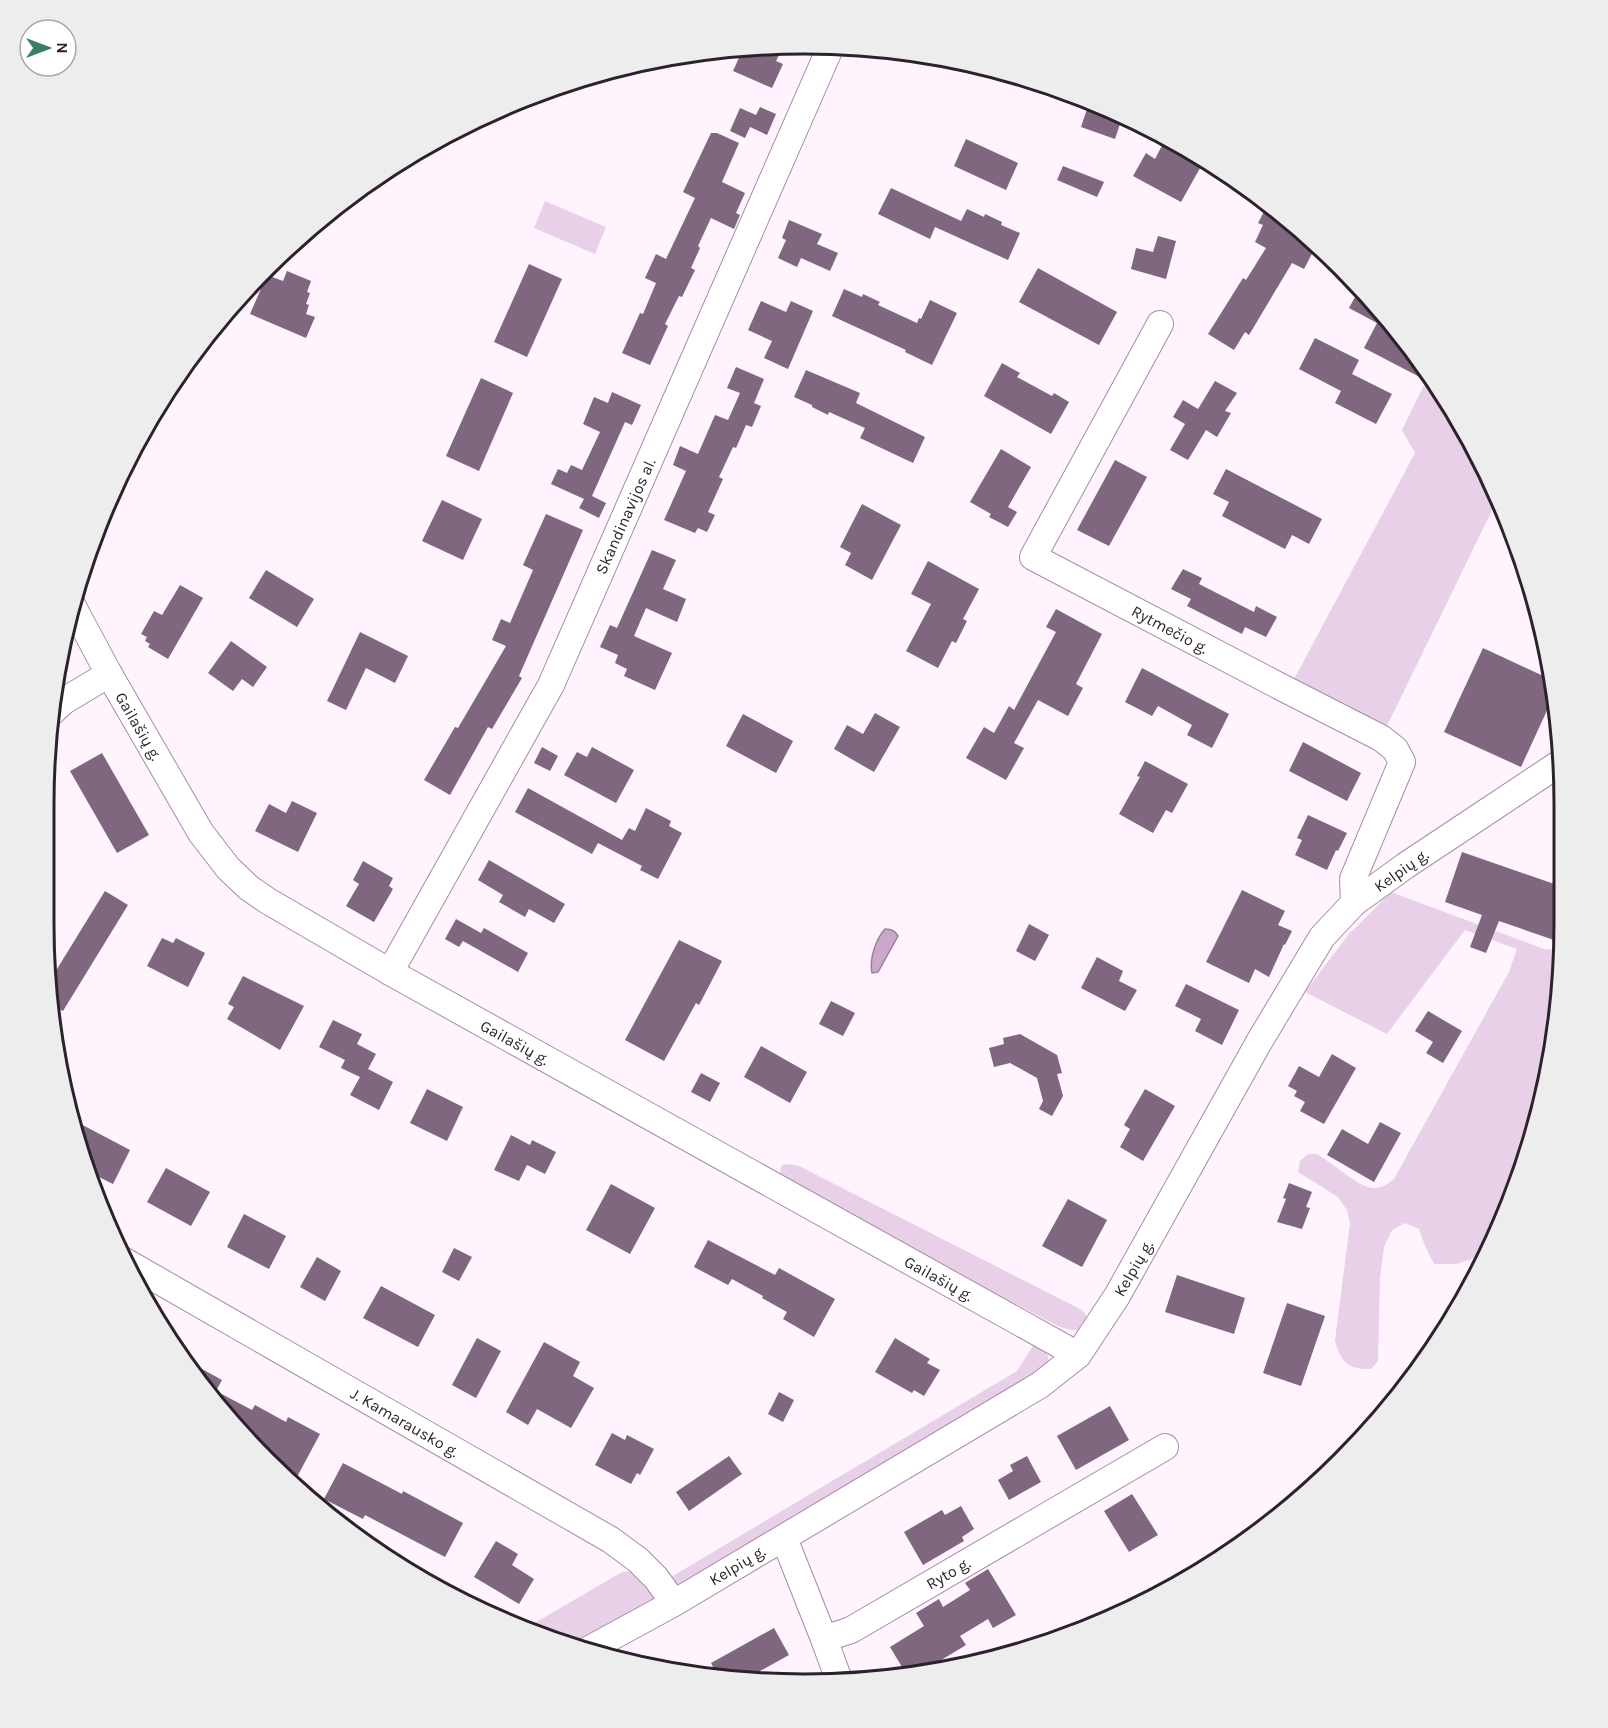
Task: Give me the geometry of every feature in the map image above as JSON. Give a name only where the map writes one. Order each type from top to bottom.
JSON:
[{"type":"street","name":"Skandinavijos al.","points":[[390,972],[551,685],[827,55]]},
{"type":"street","name":"Rytmečio g.","points":[[1160,324],[1033,557],[1381,738],[1395,749],[1402,762],[1353,879],[1354,903]]},
{"type":"street","name":"Gailašių g.","points":[[78,617],[201,833],[228,867],[249,888],[390,972],[1078,1354]]},
{"type":"street","points":[[60,704],[109,674]]},
{"type":"street","name":"Kelpių g.","points":[[598,1644],[674,1603],[1040,1385],[1078,1354],[1117,1296],[1259,1042],[1322,938],[1354,903],[1553,768]]},
{"type":"street","name":"J. Kamarausko g.","points":[[138,1269],[611,1540],[657,1578],[674,1603]]},
{"type":"street","name":"Ryto g.","points":[[824,1639],[851,1630],[1165,1448]]},
{"type":"street","points":[[784,1538],[836,1673]]},
{"type":"shaded area","points":[[545,201],[606,227],[595,254],[534,228]]},
{"type":"shaded area","points":[[1424,385],[1428,387],[1454,429],[1493,508],[1387,726],[1293,681],[1415,453],[1402,430]]},
{"type":"shaded area","points":[[1391,892],[1544,949],[1553,949],[1548,1022],[1540,1070],[1514,1165],[1497,1211],[1477,1255],[1456,1264],[1434,1264],[1419,1229],[1405,1223],[1392,1230],[1384,1247],[1380,1278],[1378,1361],[1371,1369],[1356,1368],[1346,1363],[1335,1340],[1350,1224],[1347,1210],[1338,1197],[1298,1172],[1300,1161],[1308,1154],[1317,1154],[1357,1182],[1374,1188],[1394,1179],[1509,972],[1517,949],[1465,930],[1387,1034],[1305,992],[1348,935]]},
{"type":"shaded area","points":[[885,929],[890,929],[898,936],[878,972],[872,973],[874,949]]},
{"type":"shaded area","points":[[782,1165],[799,1166],[1082,1310],[1090,1320],[1081,1330],[1070,1330],[1058,1326],[778,1179]]},
{"type":"shaded area","points":[[1036,1341],[1047,1350],[1049,1363],[1045,1371],[839,1497],[584,1640],[534,1623],[622,1572],[660,1569],[671,1577],[1017,1371]]},
{"type":"building","points":[[779,55],[776,61],[783,64],[772,88],[733,71],[739,57]]},
{"type":"building","points":[[760,107],[776,114],[767,135],[750,127],[745,138],[730,131],[740,108],[756,115]]},
{"type":"building","points":[[1087,109],[1120,124],[1115,139],[1081,127]]},
{"type":"building","points":[[711,133],[717,133],[739,143],[722,182],[745,193],[736,213],[740,215],[734,229],[711,218],[691,268],[695,270],[665,324],[668,326],[650,365],[622,353],[640,313],[643,314],[656,283],[645,278],[656,254],[666,259],[695,198],[683,192]]},
{"type":"building","points":[[966,139],[1018,163],[1006,190],[954,166]]},
{"type":"building","points":[[1162,145],[1200,167],[1181,202],[1133,176],[1146,153],[1155,159]]},
{"type":"building","points":[[1063,166],[1104,182],[1097,197],[1057,180]]},
{"type":"building","points":[[891,188],[961,221],[967,209],[984,217],[985,214],[1002,222],[1001,225],[1020,233],[1008,260],[935,227],[930,239],[878,214]]},
{"type":"building","points":[[1264,211],[1312,253],[1304,269],[1292,263],[1249,335],[1245,332],[1234,350],[1208,334],[1243,278],[1246,280],[1266,248],[1255,242],[1263,225],[1258,223]]},
{"type":"building","points":[[789,220],[822,234],[817,244],[838,253],[830,271],[801,258],[797,267],[778,258],[786,240],[782,238]]},
{"type":"building","points":[[1158,236],[1176,241],[1166,279],[1131,269],[1136,248],[1153,252]]},
{"type":"building","points":[[529,264],[562,279],[527,357],[494,342]]},
{"type":"building","points":[[1038,268],[1117,312],[1099,345],[1019,302]]},
{"type":"building","points":[[287,271],[311,281],[307,292],[310,293],[306,304],[309,305],[306,314],[315,317],[306,338],[250,314],[262,286],[271,277],[283,281]]},
{"type":"building","points":[[844,289],[862,297],[863,294],[880,302],[878,305],[917,323],[930,300],[957,313],[932,365],[905,352],[906,350],[832,316]]},
{"type":"building","points":[[1356,296],[1399,347],[1421,378],[1364,348],[1377,323],[1349,308]]},
{"type":"building","points":[[761,301],[786,312],[791,301],[813,311],[788,369],[764,358],[772,341],[748,330]]},
{"type":"building","points":[[1315,338],[1359,360],[1352,374],[1392,394],[1376,424],[1335,403],[1341,391],[1299,369]]},
{"type":"building","points":[[1002,363],[1020,373],[1017,377],[1052,396],[1054,393],[1069,402],[1051,434],[984,396]]},
{"type":"building","points":[[736,367],[764,379],[754,403],[761,406],[752,427],[746,425],[719,477],[723,479],[708,512],[715,515],[707,532],[698,528],[695,533],[664,520],[686,471],[673,465],[680,446],[698,454],[715,415],[728,420],[740,393],[727,388]]},
{"type":"building","points":[[806,370],[860,393],[856,403],[925,437],[913,463],[860,438],[865,428],[829,412],[828,415],[794,397]]},
{"type":"building","points":[[481,378],[513,393],[479,471],[446,456]]},
{"type":"building","points":[[1215,381],[1237,393],[1225,411],[1231,413],[1217,437],[1206,430],[1188,460],[1170,450],[1185,424],[1173,417],[1183,400],[1198,409]]},
{"type":"building","points":[[612,392],[641,405],[632,425],[625,422],[592,496],[606,503],[599,518],[579,508],[584,499],[551,484],[558,469],[567,473],[571,465],[582,470],[600,432],[583,424],[594,397],[608,403]]},
{"type":"building","points":[[1001,449],[1031,467],[1008,507],[1017,512],[1008,527],[989,517],[991,514],[970,502]]},
{"type":"building","points":[[1115,460],[1147,477],[1109,546],[1077,530]]},
{"type":"building","points":[[1226,469],[1322,519],[1309,544],[1292,535],[1285,549],[1222,516],[1229,502],[1213,494]]},
{"type":"building","points":[[442,500],[482,519],[463,560],[422,541]]},
{"type":"building","points":[[862,504],[901,525],[872,580],[845,565],[851,553],[840,547]]},
{"type":"building","points":[[546,514],[583,530],[519,676],[522,678],[492,729],[488,727],[450,795],[424,780],[455,727],[458,728],[506,646],[492,640],[501,619],[510,623],[533,570],[523,565]]},
{"type":"building","points":[[652,550],[676,560],[663,589],[686,599],[677,622],[646,608],[634,636],[672,653],[655,690],[624,676],[627,669],[615,663],[618,655],[600,647],[610,625],[617,628]]},
{"type":"building","points":[[928,561],[979,589],[963,619],[967,621],[956,643],[952,641],[938,668],[906,651],[931,604],[911,594]]},
{"type":"building","points":[[1183,569],[1202,578],[1199,584],[1254,612],[1256,606],[1277,617],[1266,637],[1245,627],[1242,634],[1187,606],[1191,599],[1171,589]]},
{"type":"building","points":[[266,570],[314,599],[297,627],[249,598]]},
{"type":"building","points":[[180,585],[203,598],[168,659],[148,647],[150,644],[145,641],[147,637],[141,634],[154,611],[162,615]]},
{"type":"building","points":[[1056,609],[1102,634],[1076,684],[1083,688],[1068,716],[1038,700],[1014,743],[1024,748],[1006,780],[966,758],[984,727],[994,733],[1009,706],[1014,710],[1056,632],[1046,627]]},
{"type":"building","points":[[360,632],[408,656],[395,683],[366,668],[346,710],[327,701]]},
{"type":"building","points":[[231,641],[267,667],[253,687],[242,679],[233,691],[208,673]]},
{"type":"building","points":[[1483,648],[1543,676],[1548,708],[1521,767],[1444,732]]},
{"type":"building","points":[[1142,668],[1229,714],[1212,748],[1187,735],[1192,725],[1158,706],[1152,716],[1125,702]]},
{"type":"building","points":[[875,713],[900,727],[874,772],[834,749],[847,725],[863,734]]},
{"type":"building","points":[[743,714],[793,741],[776,773],[726,746]]},
{"type":"building","points":[[1303,742],[1361,773],[1347,801],[1289,771]]},
{"type":"building","points":[[542,747],[558,756],[550,771],[534,763]]},
{"type":"building","points":[[592,747],[634,770],[616,803],[564,775],[577,752],[587,757]]},
{"type":"building","points":[[102,753],[149,835],[117,853],[70,771]]},
{"type":"building","points":[[1145,761],[1188,784],[1172,813],[1166,810],[1153,833],[1119,814],[1140,777],[1137,776]]},
{"type":"building","points":[[528,788],[622,840],[629,828],[635,831],[646,808],[671,821],[669,826],[682,833],[658,879],[640,870],[642,866],[598,843],[592,854],[515,812]]},
{"type":"building","points":[[292,801],[317,813],[298,852],[255,831],[269,804],[286,813]]},
{"type":"building","points":[[1308,815],[1347,833],[1327,870],[1295,855],[1302,840],[1297,838]]},
{"type":"building","points":[[1462,852],[1554,884],[1553,940],[1499,921],[1486,953],[1470,947],[1482,915],[1445,902]]},
{"type":"building","points":[[489,860],[565,904],[554,923],[529,909],[525,917],[499,902],[503,895],[478,880]]},
{"type":"building","points":[[363,861],[393,878],[389,886],[393,889],[374,922],[346,906],[359,884],[353,880]]},
{"type":"building","points":[[1242,890],[1285,911],[1278,925],[1292,931],[1269,977],[1255,969],[1249,983],[1206,962]]},
{"type":"building","points":[[105,891],[128,905],[63,1011],[59,1009],[56,971]]},
{"type":"building","points":[[456,919],[481,933],[484,928],[528,953],[518,972],[463,941],[459,947],[445,939]]},
{"type":"building","points":[[1029,924],[1049,935],[1035,961],[1016,951]]},
{"type":"building","points":[[162,938],[173,943],[176,938],[205,953],[188,987],[147,966]]},
{"type":"building","points":[[679,940],[722,961],[699,1005],[696,1003],[664,1061],[625,1040]]},
{"type":"building","points":[[1097,957],[1123,971],[1119,981],[1137,990],[1125,1011],[1081,988]]},
{"type":"building","points":[[243,976],[304,1006],[280,1050],[227,1019],[234,1007],[228,1004]]},
{"type":"building","points":[[1186,984],[1239,1010],[1222,1045],[1195,1031],[1201,1019],[1175,1006]]},
{"type":"building","points":[[831,1001],[855,1013],[843,1036],[819,1024]]},
{"type":"building","points":[[1428,1011],[1462,1031],[1443,1063],[1426,1053],[1433,1042],[1415,1031]]},
{"type":"building","points":[[333,1020],[362,1034],[357,1044],[376,1054],[368,1069],[393,1082],[379,1110],[350,1095],[360,1077],[341,1068],[345,1060],[319,1047]]},
{"type":"building","points":[[1020,1034],[1057,1055],[1062,1073],[1057,1074],[1063,1096],[1052,1116],[1039,1109],[1043,1101],[1037,1078],[1010,1063],[994,1067],[989,1048],[1004,1044],[1003,1038]]},
{"type":"building","points":[[761,1046],[807,1072],[790,1103],[744,1077]]},
{"type":"building","points":[[1332,1054],[1356,1068],[1324,1124],[1300,1111],[1305,1102],[1294,1096],[1297,1091],[1288,1086],[1299,1066],[1319,1077]]},
{"type":"building","points":[[701,1073],[720,1083],[710,1102],[691,1092]]},
{"type":"building","points":[[427,1089],[463,1107],[447,1141],[410,1123]]},
{"type":"building","points":[[1145,1089],[1175,1106],[1143,1161],[1120,1147],[1130,1129],[1124,1125]]},
{"type":"building","points":[[1380,1122],[1401,1133],[1374,1182],[1327,1155],[1342,1129],[1368,1144]]},
{"type":"building","points":[[82,1125],[130,1150],[113,1184],[98,1177]]},
{"type":"building","points":[[511,1135],[530,1145],[532,1140],[556,1152],[545,1174],[527,1165],[519,1181],[494,1170]]},
{"type":"building","points":[[166,1168],[210,1192],[191,1226],[147,1202]]},
{"type":"building","points":[[1289,1183],[1312,1192],[1306,1207],[1310,1208],[1302,1229],[1277,1222],[1286,1199],[1283,1198]]},
{"type":"building","points":[[611,1184],[655,1208],[630,1254],[586,1230]]},
{"type":"building","points":[[1068,1199],[1107,1220],[1082,1267],[1042,1246]]},
{"type":"building","points":[[244,1214],[286,1236],[269,1269],[227,1247]]},
{"type":"building","points":[[708,1240],[775,1275],[779,1268],[835,1299],[814,1337],[783,1319],[787,1312],[762,1298],[763,1296],[732,1279],[728,1285],[694,1267]]},
{"type":"building","points":[[454,1248],[472,1257],[459,1281],[442,1272]]},
{"type":"building","points":[[317,1257],[341,1271],[325,1301],[300,1287]]},
{"type":"building","points":[[1177,1275],[1245,1298],[1234,1334],[1165,1312]]},
{"type":"building","points":[[381,1286],[435,1315],[418,1347],[363,1318]]},
{"type":"building","points":[[1287,1303],[1325,1316],[1301,1386],[1263,1373]]},
{"type":"building","points":[[477,1338],[501,1351],[476,1398],[452,1385]]},
{"type":"building","points":[[895,1338],[930,1359],[927,1363],[940,1370],[924,1396],[914,1390],[912,1393],[875,1372]]},
{"type":"building","points":[[544,1342],[580,1362],[573,1376],[594,1388],[571,1428],[537,1409],[528,1425],[506,1412]]},
{"type":"building","points":[[201,1370],[222,1380],[216,1390],[209,1381]]},
{"type":"building","points":[[218,1392],[252,1410],[255,1405],[286,1422],[288,1417],[320,1434],[297,1477],[240,1419]]},
{"type":"building","points":[[779,1392],[794,1400],[783,1422],[768,1414]]},
{"type":"building","points":[[1110,1406],[1129,1440],[1076,1470],[1057,1436]]},
{"type":"building","points":[[612,1433],[625,1440],[627,1435],[654,1449],[640,1475],[637,1473],[631,1484],[595,1465]]},
{"type":"building","points":[[729,1456],[742,1474],[689,1511],[676,1492]]},
{"type":"building","points":[[1027,1456],[1041,1482],[1009,1500],[998,1480],[1013,1471],[1010,1465]]},
{"type":"building","points":[[343,1463],[463,1523],[445,1557],[365,1515],[363,1519],[324,1499]]},
{"type":"building","points":[[1132,1494],[1158,1535],[1129,1552],[1104,1511]]},
{"type":"building","points":[[961,1506],[974,1529],[962,1537],[964,1541],[923,1565],[904,1532],[942,1510],[945,1515]]},
{"type":"building","points":[[496,1541],[518,1554],[512,1565],[534,1579],[519,1604],[474,1577]]},
{"type":"building","points":[[988,1569],[1016,1615],[993,1628],[988,1619],[960,1636],[966,1645],[938,1662],[903,1668],[890,1647],[924,1626],[916,1613],[939,1599],[943,1607],[970,1590],[965,1583]]},
{"type":"building","points":[[774,1628],[789,1655],[758,1672],[714,1669],[711,1663]]}]
